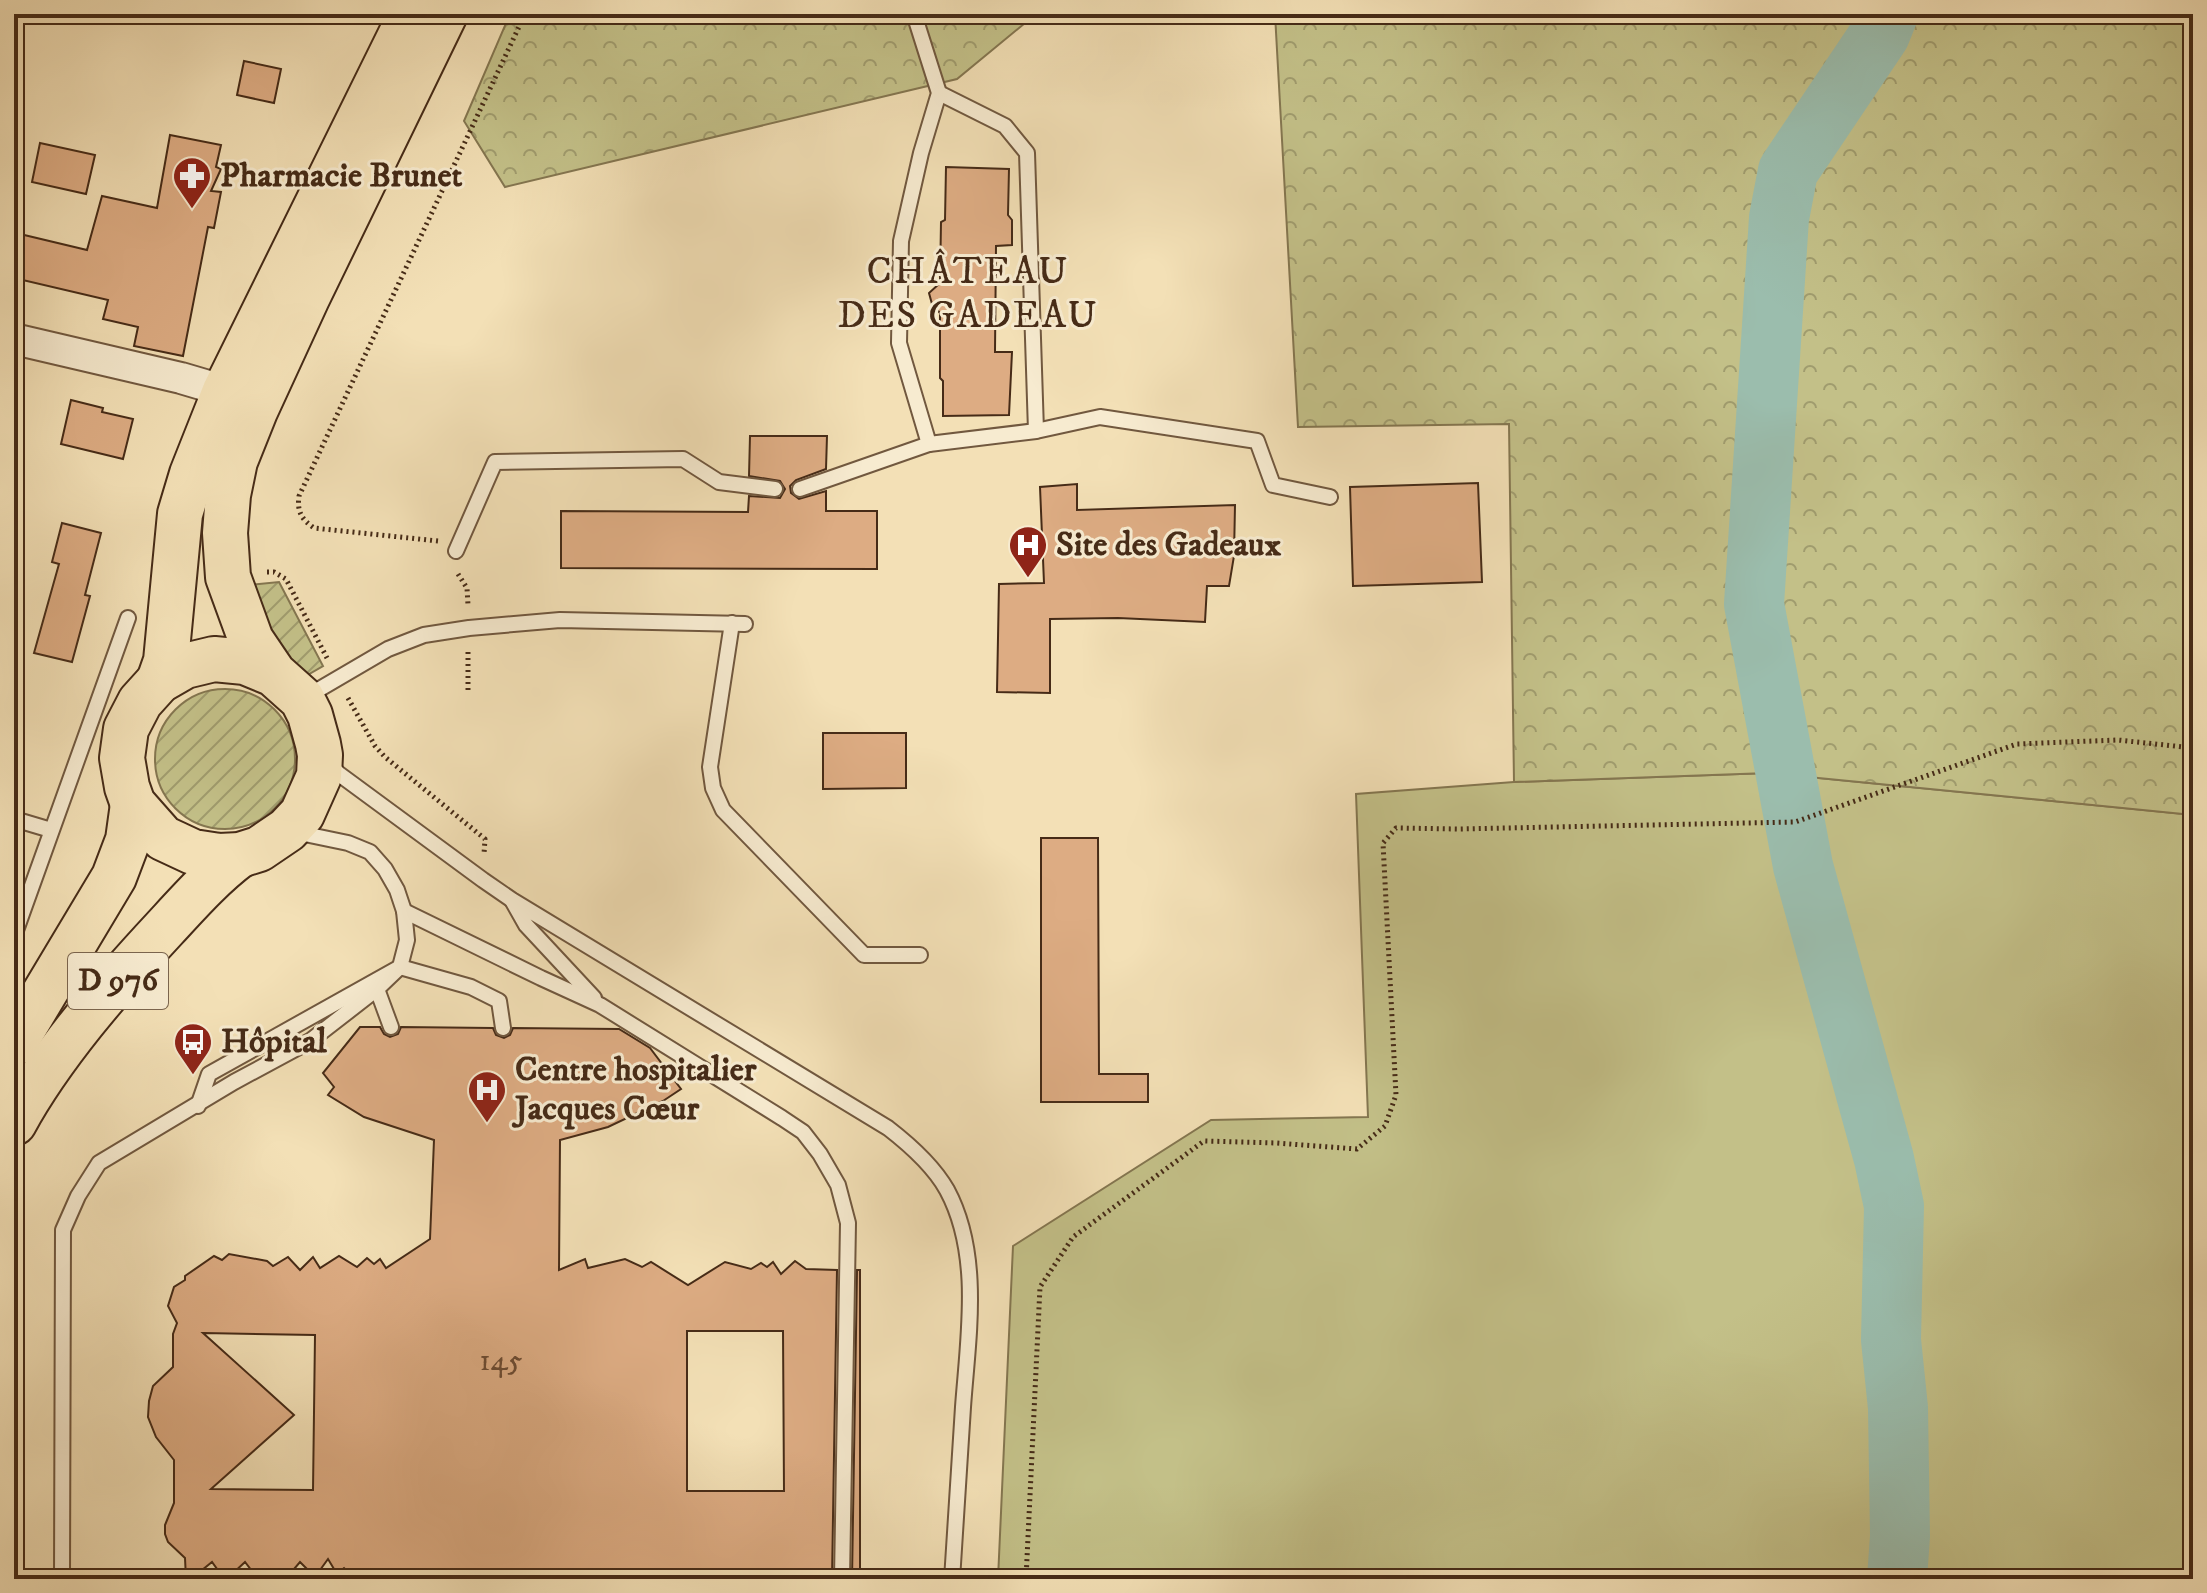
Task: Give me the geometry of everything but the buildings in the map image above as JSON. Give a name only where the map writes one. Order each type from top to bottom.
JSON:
[{"type":"main road","points":[[159,681],[166,661],[180,514],[192,474],[225,391],[411,14]]},
{"type":"main road","points":[[304,684],[245,662],[214,659],[185,666],[159,681],[140,702],[109,723],[122,758],[133,804],[163,838],[193,852],[240,855],[259,849],[287,830],[302,814],[312,795],[319,776],[320,755],[304,684],[251,640],[228,577],[225,533],[228,495],[235,461],[255,411],[445,14]]},
{"type":"main road","name":"D 976","points":[[14,1044],[114,877],[128,840],[133,804]]},
{"type":"main road","name":"D 976","points":[[16,1117],[46,1073],[132,964],[216,873],[240,855]]},
{"type":"street","points":[[14,339],[225,391]]},
{"type":"lane","points":[[914,14],[939,93],[921,153],[901,241],[899,343],[929,444]]},
{"type":"lane","points":[[939,93],[1005,126],[1027,153],[1036,431]]},
{"type":"lane","points":[[800,489],[929,444],[1036,431],[1100,417],[1257,441],[1273,485],[1330,497]]},
{"type":"lane","points":[[456,551],[495,462],[683,459],[719,482],[775,489]]},
{"type":"lane","points":[[14,936],[51,830],[109,723],[128,618]]},
{"type":"lane","points":[[304,684],[406,640],[469,628],[560,620],[738,624],[710,767],[713,788],[723,810],[864,955],[920,955]]},
{"type":"lane","points":[[320,755],[339,774],[512,900],[888,1128],[910,1145],[946,1189],[967,1255],[970,1302],[952,1579]]},
{"type":"lane","points":[[14,819],[51,830]]},
{"type":"lane","points":[[62,1579],[63,1230],[78,1196],[99,1163],[234,1082],[310,1041],[400,967],[407,940],[404,911],[385,869],[370,852],[348,843],[287,830]]},
{"type":"lane","points":[[512,900],[526,925],[600,1005]]},
{"type":"lane","points":[[404,911],[600,1005],[803,1132],[820,1154],[838,1185],[848,1223],[842,1579]]},
{"type":"lane","points":[[198,1106],[209,1074],[400,967],[471,987],[499,1001],[503,1028]]},
{"type":"lane","points":[[377,989],[391,1027]]},
{"type":"path","points":[[468,690],[467,588],[453,567],[456,551],[437,541],[314,528],[304,521],[297,507],[299,496],[525,14]]},
{"type":"path","points":[[260,573],[274,572],[286,579],[304,684],[385,757],[485,839],[483,863]]},
{"type":"path","points":[[1026,1579],[1040,1287],[1073,1237],[1204,1141],[1357,1149],[1385,1126],[1396,1095],[1383,843],[1396,828],[1795,822],[2017,744],[2118,740],[2193,748]]},
{"type":"green space","points":[[510,14],[1036,14],[957,79],[505,187],[464,121]]},
{"type":"green space","points":[[1275,14],[2193,14],[2193,815],[1768,773],[1514,782],[1509,424],[1298,427]]},
{"type":"green space","points":[[279,582],[323,666],[304,677],[276,649],[248,585]]},
{"type":"green space","points":[[225,689],[252,694],[275,709],[290,732],[295,759],[290,786],[275,809],[252,824],[225,829],[198,824],[175,809],[160,786],[155,759],[160,732],[175,709],[198,694]]},
{"type":"green space","points":[[1768,773],[2193,815],[2193,1579],[998,1579],[1013,1246],[1211,1120],[1368,1117],[1356,794],[1514,782]]},
{"type":"waterway","points":[[1888,14],[1880,34],[1788,171],[1779,218],[1754,604],[1803,866],[1884,1159],[1894,1206],[1891,1340],[1898,1408],[1900,1536],[1897,1579]]},
{"type":"place","name":"Pharmacie Brunet","points":[[192,210]]},
{"type":"place","name":"Site des Gadeaux","points":[[1028,579]]},
{"type":"place","name":"Hôpital","points":[[193,1076]]},
{"type":"place","name":"Centre hospitalier Jacques Cœur","points":[[487,1124]]},
{"type":"district","name":"CHÂTEAU DES GADEAU","points":[[968,294]]}]
